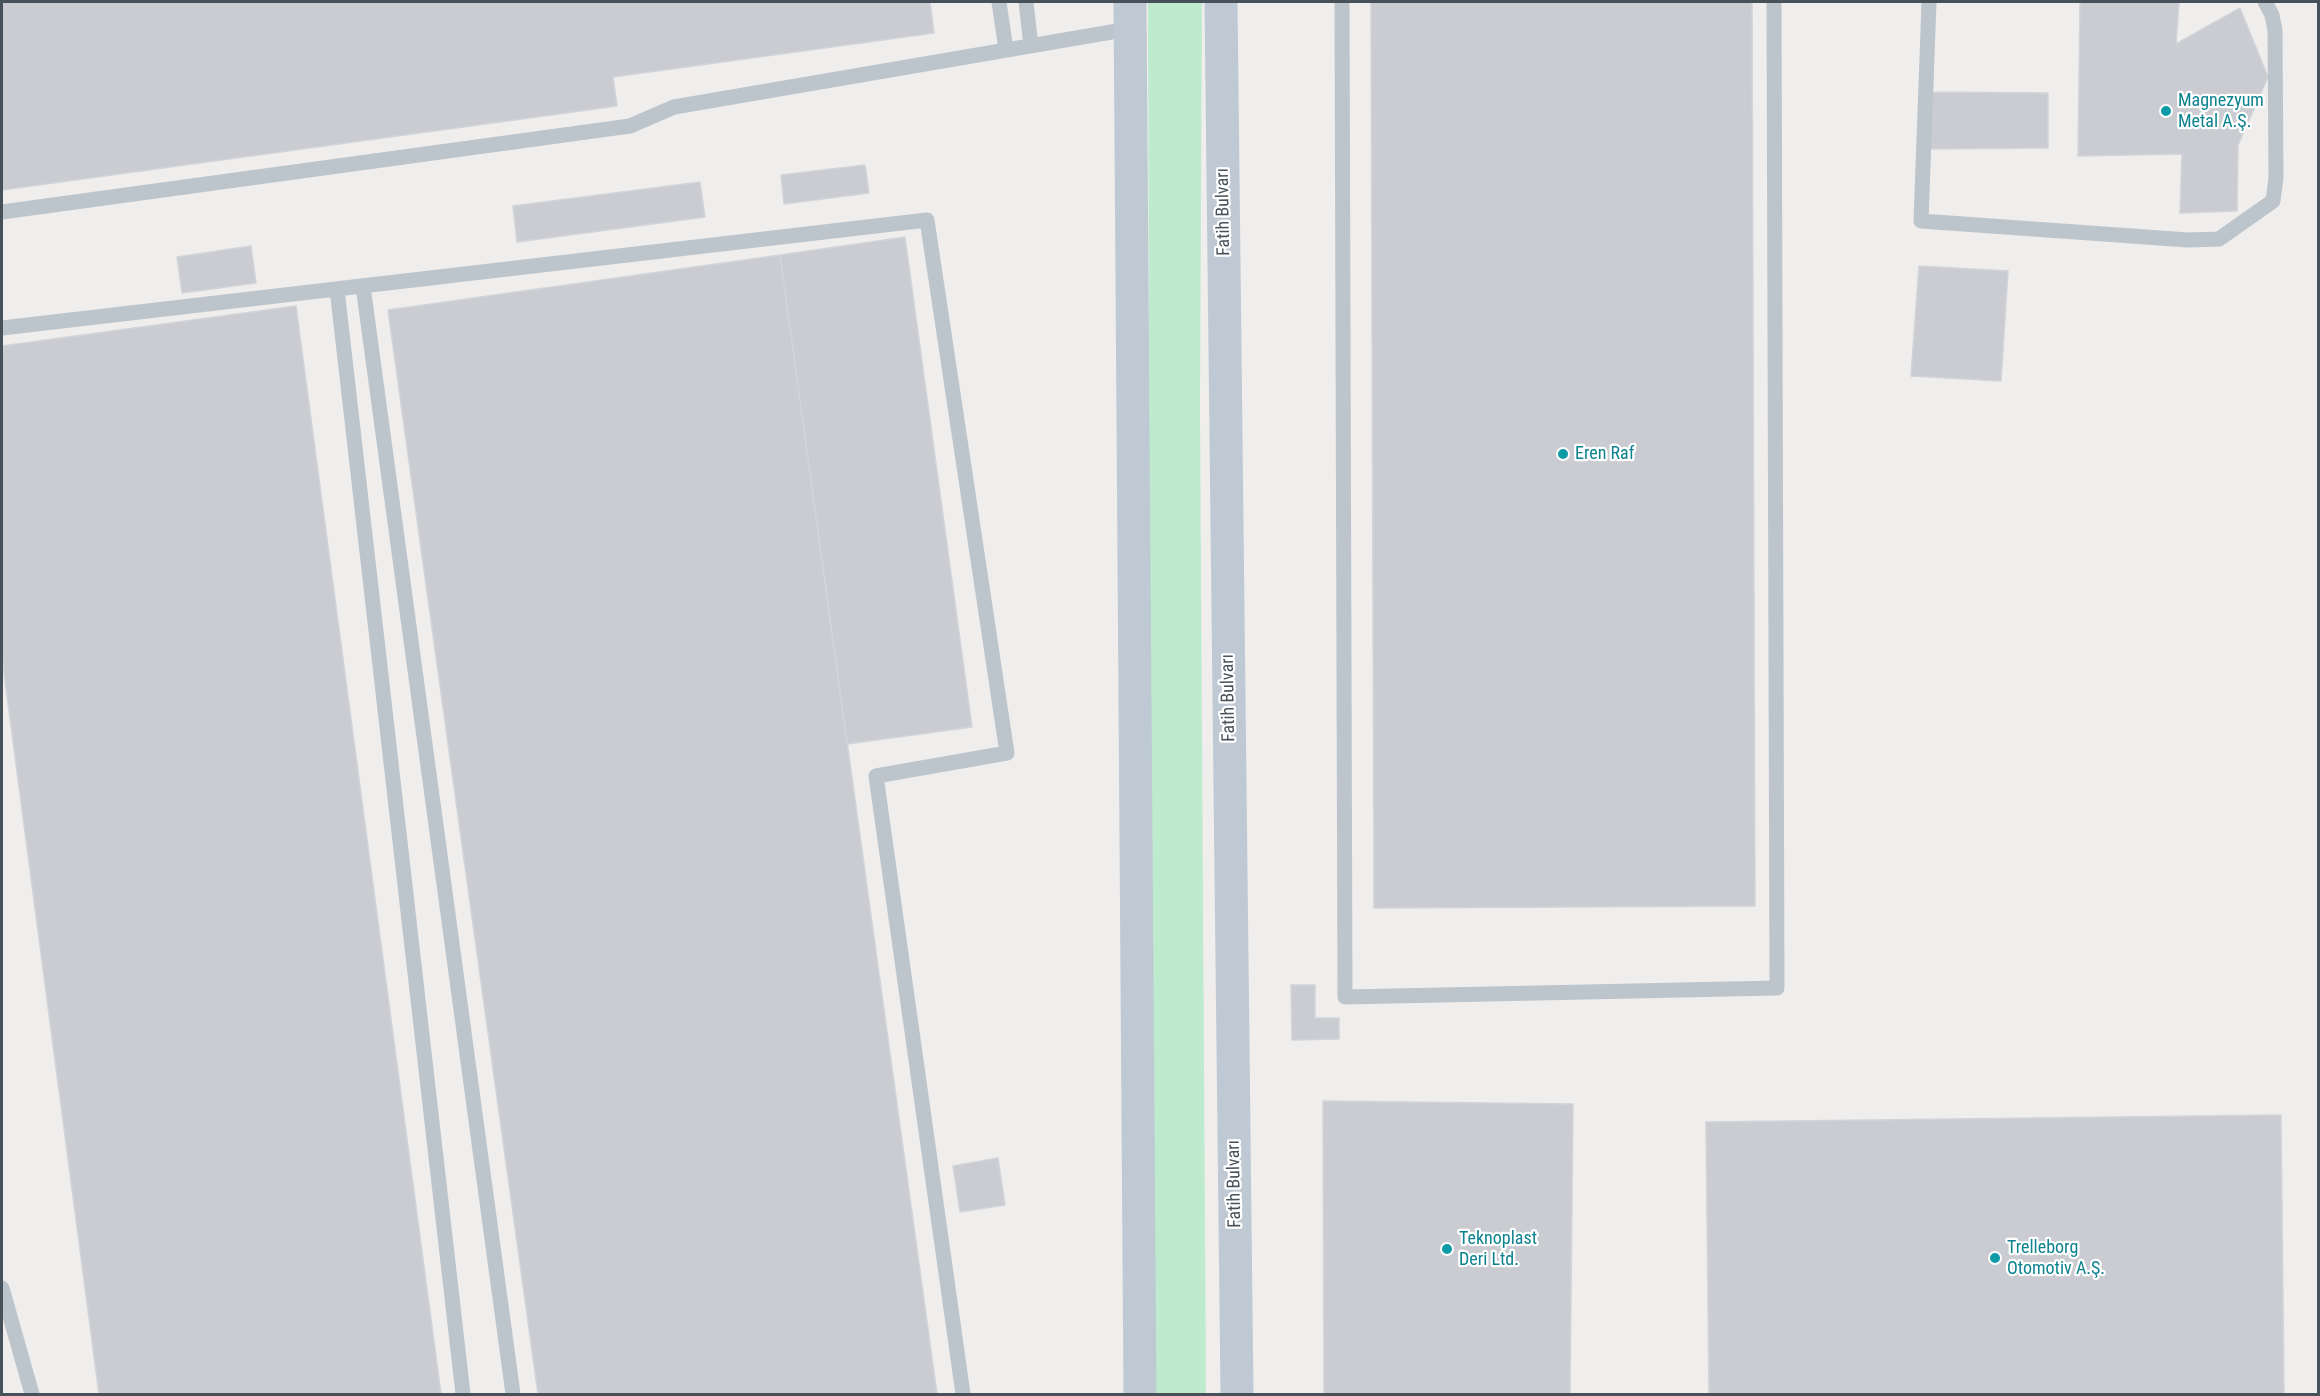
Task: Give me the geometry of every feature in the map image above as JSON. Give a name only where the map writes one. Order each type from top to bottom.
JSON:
[{"type":"main road","name":"Fatih Bulvarı","points":[[1221,2],[1238,1395]]},
{"type":"main road","points":[[1130,15],[1140,1395]]},
{"type":"lane","points":[[999,2],[1006,50]]},
{"type":"lane","points":[[1026,2],[1031,46]]},
{"type":"lane","points":[[1342,2],[1345,997],[1777,988],[1774,2]]},
{"type":"lane","points":[[1929,2],[1921,221],[2209,240],[2219,239],[2273,201],[2276,178],[2275,30],[2272,15],[2265,2]]},
{"type":"lane","points":[[2,212],[630,126],[674,107],[1031,46],[1130,15]]},
{"type":"lane","points":[[2,328],[927,220],[1006,753],[876,776],[963,1395]]},
{"type":"lane","points":[[363,286],[513,1395]]},
{"type":"lane","points":[[338,290],[463,1395]]},
{"type":"lane","points":[[2,1288],[32,1395]]},
{"type":"green space","points":[[1148,2],[1202,2],[1200,407],[1206,1394],[1152,1394]]},
{"type":"building","points":[[2,2],[930,2],[934,33],[613,77],[617,106],[2,190]]},
{"type":"building","name":"Eren Raf","points":[[1371,2],[1752,2],[1755,906],[1374,908]]},
{"type":"building","name":"Magnezyum Metal A.Ş.","points":[[2080,2],[2179,2],[2176,44],[2240,8],[2268,77],[2238,145],[2237,211],[2180,213],[2182,154],[2078,156]]},
{"type":"building","points":[[1932,92],[2048,93],[2048,148],[1929,149]]},
{"type":"building","points":[[865,165],[869,193],[784,204],[781,175]]},
{"type":"building","points":[[700,182],[705,217],[517,242],[513,206]]},
{"type":"building","points":[[905,237],[972,727],[847,744],[780,255]]},
{"type":"building","points":[[251,246],[256,283],[182,293],[177,257]]},
{"type":"building","points":[[780,255],[937,1394],[538,1394],[388,310]]},
{"type":"building","points":[[1919,266],[2008,271],[2001,381],[1911,376]]},
{"type":"building","points":[[296,306],[441,1394],[99,1394],[2,658],[2,346]]},
{"type":"building","points":[[1291,985],[1315,985],[1315,1018],[1339,1018],[1339,1039],[1292,1040]]},
{"type":"building","name":"Teknoplast Deri Ltd.","points":[[1323,1101],[1573,1104],[1570,1394],[1324,1394]]},
{"type":"building","name":"Trelleborg Otomotiv A.Ş.","points":[[2281,1115],[2284,1394],[1709,1394],[1706,1122]]},
{"type":"building","points":[[998,1158],[1005,1205],[960,1212],[953,1166]]},
{"type":"place","name":"Magnezyum Metal A.Ş.","points":[[2166,111]]},
{"type":"place","name":"Eren Raf","points":[[1563,454]]},
{"type":"place","name":"Teknoplast Deri Ltd.","points":[[1447,1249]]},
{"type":"place","name":"Trelleborg Otomotiv A.Ş.","points":[[1995,1258]]}]
